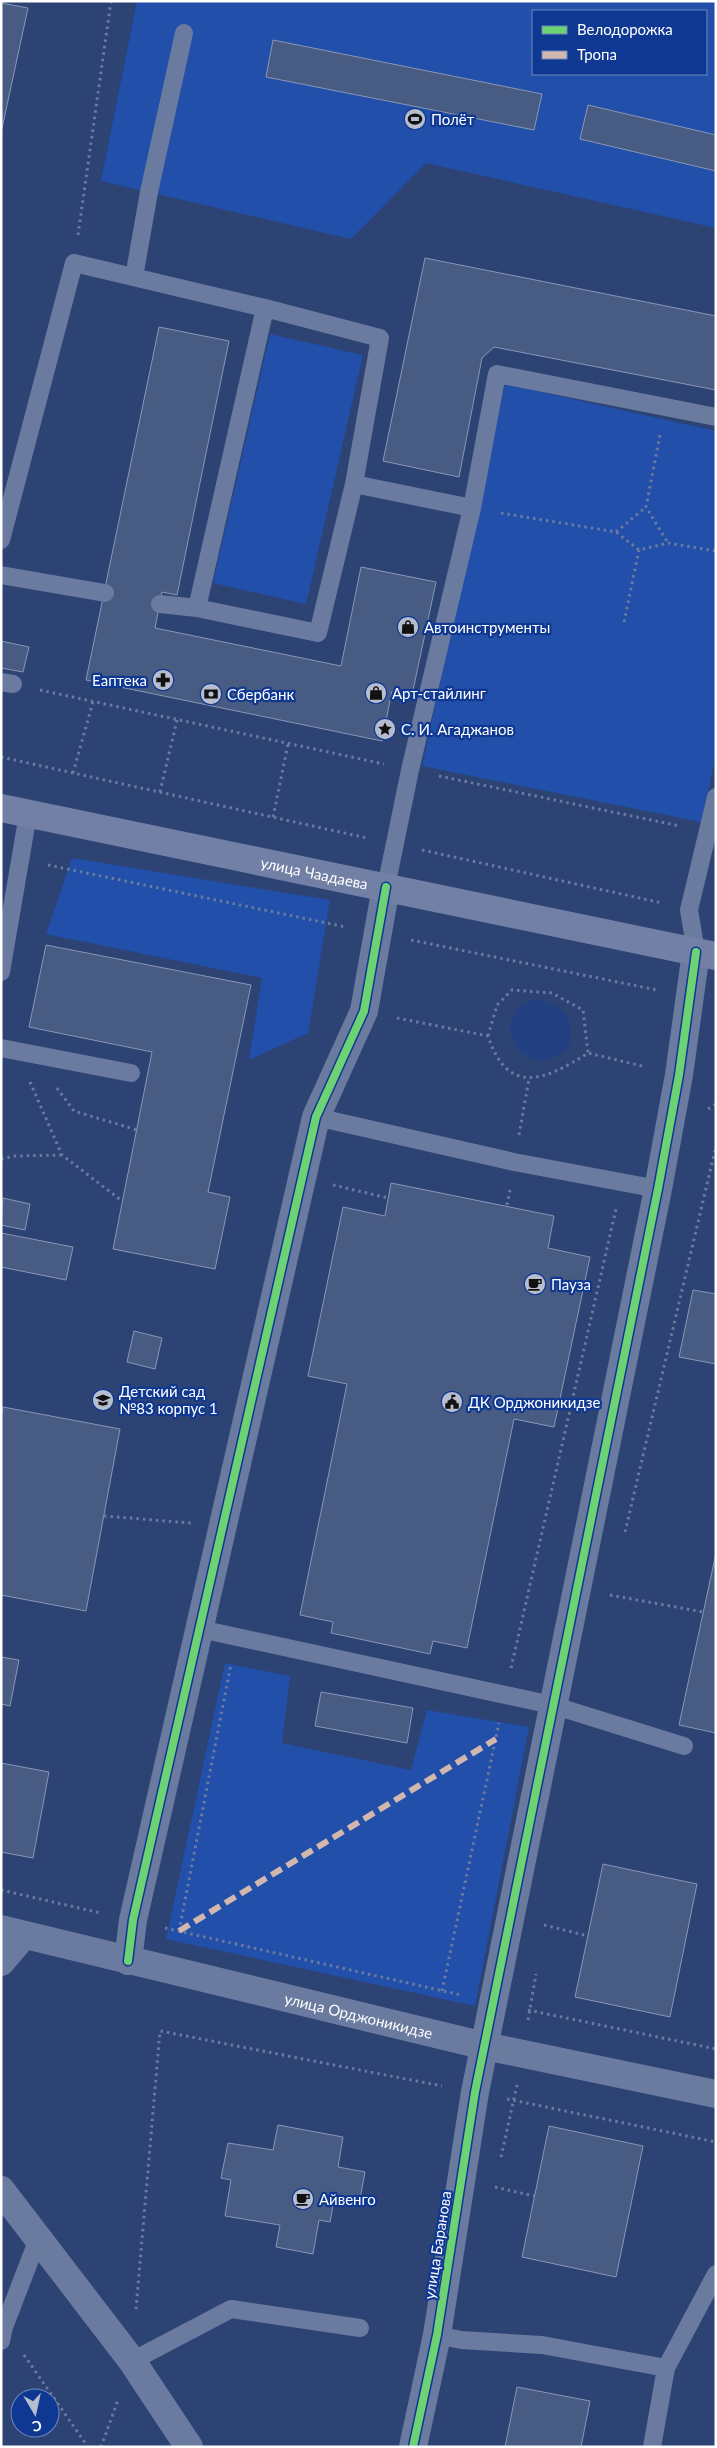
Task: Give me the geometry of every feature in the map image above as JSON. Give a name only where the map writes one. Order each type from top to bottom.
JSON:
[{"type":"street","name":"улица Чаадаева","points":[[1,808],[706,954]]},
{"type":"street","points":[[128,1961],[133,1920],[316,1118],[364,1011],[386,887]]},
{"type":"street","name":"улица Баранова","points":[[413,2447],[437,2335],[475,2092],[658,1189],[691,997],[706,954]]},
{"type":"street","points":[[1,1962],[12,1932]]},
{"type":"street","name":"улица Орджоникидзе","points":[[12,1932],[485,2046],[716,2094]]},
{"type":"street","points":[[2,2194],[132,2361],[189,2447]]},
{"type":"lane","points":[[134,277],[149,192],[184,33]]},
{"type":"lane","points":[[1,540],[74,263],[264,308],[380,338],[354,484],[318,633],[197,608],[160,604]]},
{"type":"lane","points":[[197,608],[264,308]]},
{"type":"lane","points":[[386,887],[410,770],[472,508],[497,374],[716,417]]},
{"type":"lane","points":[[354,484],[472,508]]},
{"type":"lane","points":[[1,575],[104,593]]},
{"type":"lane","points":[[706,954],[690,910],[716,797]]},
{"type":"lane","points":[[1,972],[28,814]]},
{"type":"lane","points":[[16,1051],[131,1073]]},
{"type":"lane","points":[[316,1118],[622,1184],[658,1189]]},
{"type":"lane","points":[[200,1629],[552,1705],[684,1746]]},
{"type":"lane","points":[[3,2334],[38,2239]]},
{"type":"lane","points":[[652,2447],[666,2368],[716,2274]]},
{"type":"lane","points":[[132,2361],[231,2309],[360,2328]]},
{"type":"lane","points":[[437,2335],[461,2340],[542,2345],[666,2368]]},
{"type":"path","points":[[74,263],[111,1]]},
{"type":"path","points":[[616,532],[646,507],[666,407]]},
{"type":"path","points":[[646,507],[668,543]]},
{"type":"path","points":[[472,508],[616,532],[639,550]]},
{"type":"path","points":[[639,550],[668,543],[716,551]]},
{"type":"path","points":[[624,622],[639,550]]},
{"type":"path","points":[[7,683],[707,832]]},
{"type":"path","points":[[73,773],[93,702]]},
{"type":"path","points":[[160,792],[177,720]]},
{"type":"path","points":[[273,817],[288,744]]},
{"type":"path","points":[[1,757],[690,910]]},
{"type":"path","points":[[21,859],[377,934],[691,997]]},
{"type":"path","points":[[588,1053],[583,1010],[552,993],[512,990],[497,1005],[488,1036],[493,1050],[506,1070],[529,1079],[558,1072],[588,1053],[679,1075]]},
{"type":"path","points":[[364,1011],[488,1036]]},
{"type":"path","points":[[16,1051],[74,1112],[137,1130]]},
{"type":"path","points":[[16,1051],[62,1155],[122,1201]]},
{"type":"path","points":[[1,1159],[15,1156],[62,1155]]},
{"type":"path","points":[[323,1182],[388,1198]]},
{"type":"path","points":[[442,1990],[506,1694],[622,1184]]},
{"type":"path","points":[[104,1516],[179,1521],[221,1529]]},
{"type":"path","points":[[576,1587],[632,1600],[703,1612]]},
{"type":"path","points":[[1,1890],[494,2003],[716,2049]]},
{"type":"path","points":[[544,1925],[588,1936]]},
{"type":"path","points":[[101,2447],[132,2361],[160,2031],[475,2092],[716,2142]]},
{"type":"path","points":[[495,2187],[534,2196]]},
{"type":"path","points":[[3,2334],[88,2447]]},
{"type":"shaded area","name":"Полёт","points":[[137,1],[716,1],[716,228],[426,163],[351,239],[101,181]]},
{"type":"shaded area","points":[[270,334],[363,355],[306,604],[213,583]]},
{"type":"shaded area","points":[[505,384],[716,431],[716,755],[701,822],[422,766]]},
{"type":"shaded area","points":[[72,858],[330,900],[308,1033],[249,1060],[262,978],[46,934]]},
{"type":"shaded area","points":[[538,999],[562,1010],[571,1030],[568,1048],[548,1060],[537,1060],[520,1051],[514,1043],[511,1034],[510,1025],[513,1015],[520,1007]]},
{"type":"shaded area","points":[[225,1663],[290,1676],[282,1743],[411,1770],[427,1710],[529,1727],[475,2006],[166,1939]]},
{"type":"building","points":[[1,3],[28,8],[1,133]]},
{"type":"building","points":[[273,40],[542,94],[534,130],[266,77]]},
{"type":"building","points":[[588,105],[716,135],[716,171],[580,139]]},
{"type":"building","points":[[425,258],[716,316],[716,390],[494,347],[482,358],[459,477],[383,461]]},
{"type":"building","points":[[159,327],[229,341],[177,595],[162,592],[155,628],[341,666],[361,567],[436,582],[412,695],[392,691],[382,741],[86,680]]},
{"type":"building","points":[[1,641],[29,647],[23,672],[1,668]]},
{"type":"building","points":[[46,945],[251,985],[208,1192],[230,1197],[215,1269],[113,1249],[152,1052],[29,1027]]},
{"type":"building","name":"ДК Орджоникидзе","points":[[391,1183],[554,1216],[548,1248],[590,1257],[554,1427],[514,1419],[467,1648],[433,1641],[430,1654],[331,1633],[333,1622],[300,1615],[347,1384],[308,1376],[343,1207],[385,1216]]},
{"type":"building","points":[[3,1198],[30,1204],[25,1230],[1,1225]]},
{"type":"building","points":[[1,1233],[73,1247],[66,1280],[1,1267]]},
{"type":"building","points":[[693,1290],[716,1294],[716,1364],[679,1357]]},
{"type":"building","points":[[134,1331],[162,1338],[155,1369],[127,1362]]},
{"type":"building","points":[[3,1407],[120,1429],[86,1611],[1,1595],[1,1418]]},
{"type":"building","points":[[716,1553],[716,1733],[679,1725]]},
{"type":"building","points":[[1,1657],[19,1660],[10,1706],[1,1704]]},
{"type":"building","points":[[321,1692],[413,1708],[407,1743],[315,1726]]},
{"type":"building","points":[[1,1763],[49,1772],[33,1858],[1,1852]]},
{"type":"building","points":[[603,1864],[697,1884],[670,2017],[575,1997]]},
{"type":"building","points":[[278,2125],[343,2137],[338,2167],[365,2172],[359,2204],[334,2200],[330,2222],[319,2220],[313,2254],[276,2247],[280,2225],[225,2216],[231,2180],[221,2178],[228,2143],[273,2150]]},
{"type":"building","points":[[549,2126],[643,2146],[616,2277],[522,2257]]},
{"type":"building","points":[[517,2387],[590,2401],[581,2447],[505,2447]]},
{"type":"marked path","points":[[179,1931],[496,1739]]},
{"type":"cycle path","points":[[128,1961],[133,1920],[316,1117],[364,1011],[386,887]]},
{"type":"cycle path","points":[[413,2447],[437,2335],[475,2092],[658,1189],[679,1075],[696,952]]},
{"type":"place","name":"Полёт","points":[[415,119]]},
{"type":"place","name":"Автоинструменты","points":[[408,627]]},
{"type":"place","name":"Еаптека","points":[[163,680]]},
{"type":"place","name":"Арт-стайлинг","points":[[376,693]]},
{"type":"place","name":"Сбербанк","points":[[211,694]]},
{"type":"place","name":"С. И. Агаджанов","points":[[385,729]]},
{"type":"place","name":"Пауза","points":[[535,1284]]},
{"type":"place","name":"Детский сад №83 корпус 1","points":[[103,1400]]},
{"type":"place","name":"ДК Орджоникидзе","points":[[452,1402]]},
{"type":"place","name":"Айвенго","points":[[303,2199]]}]
